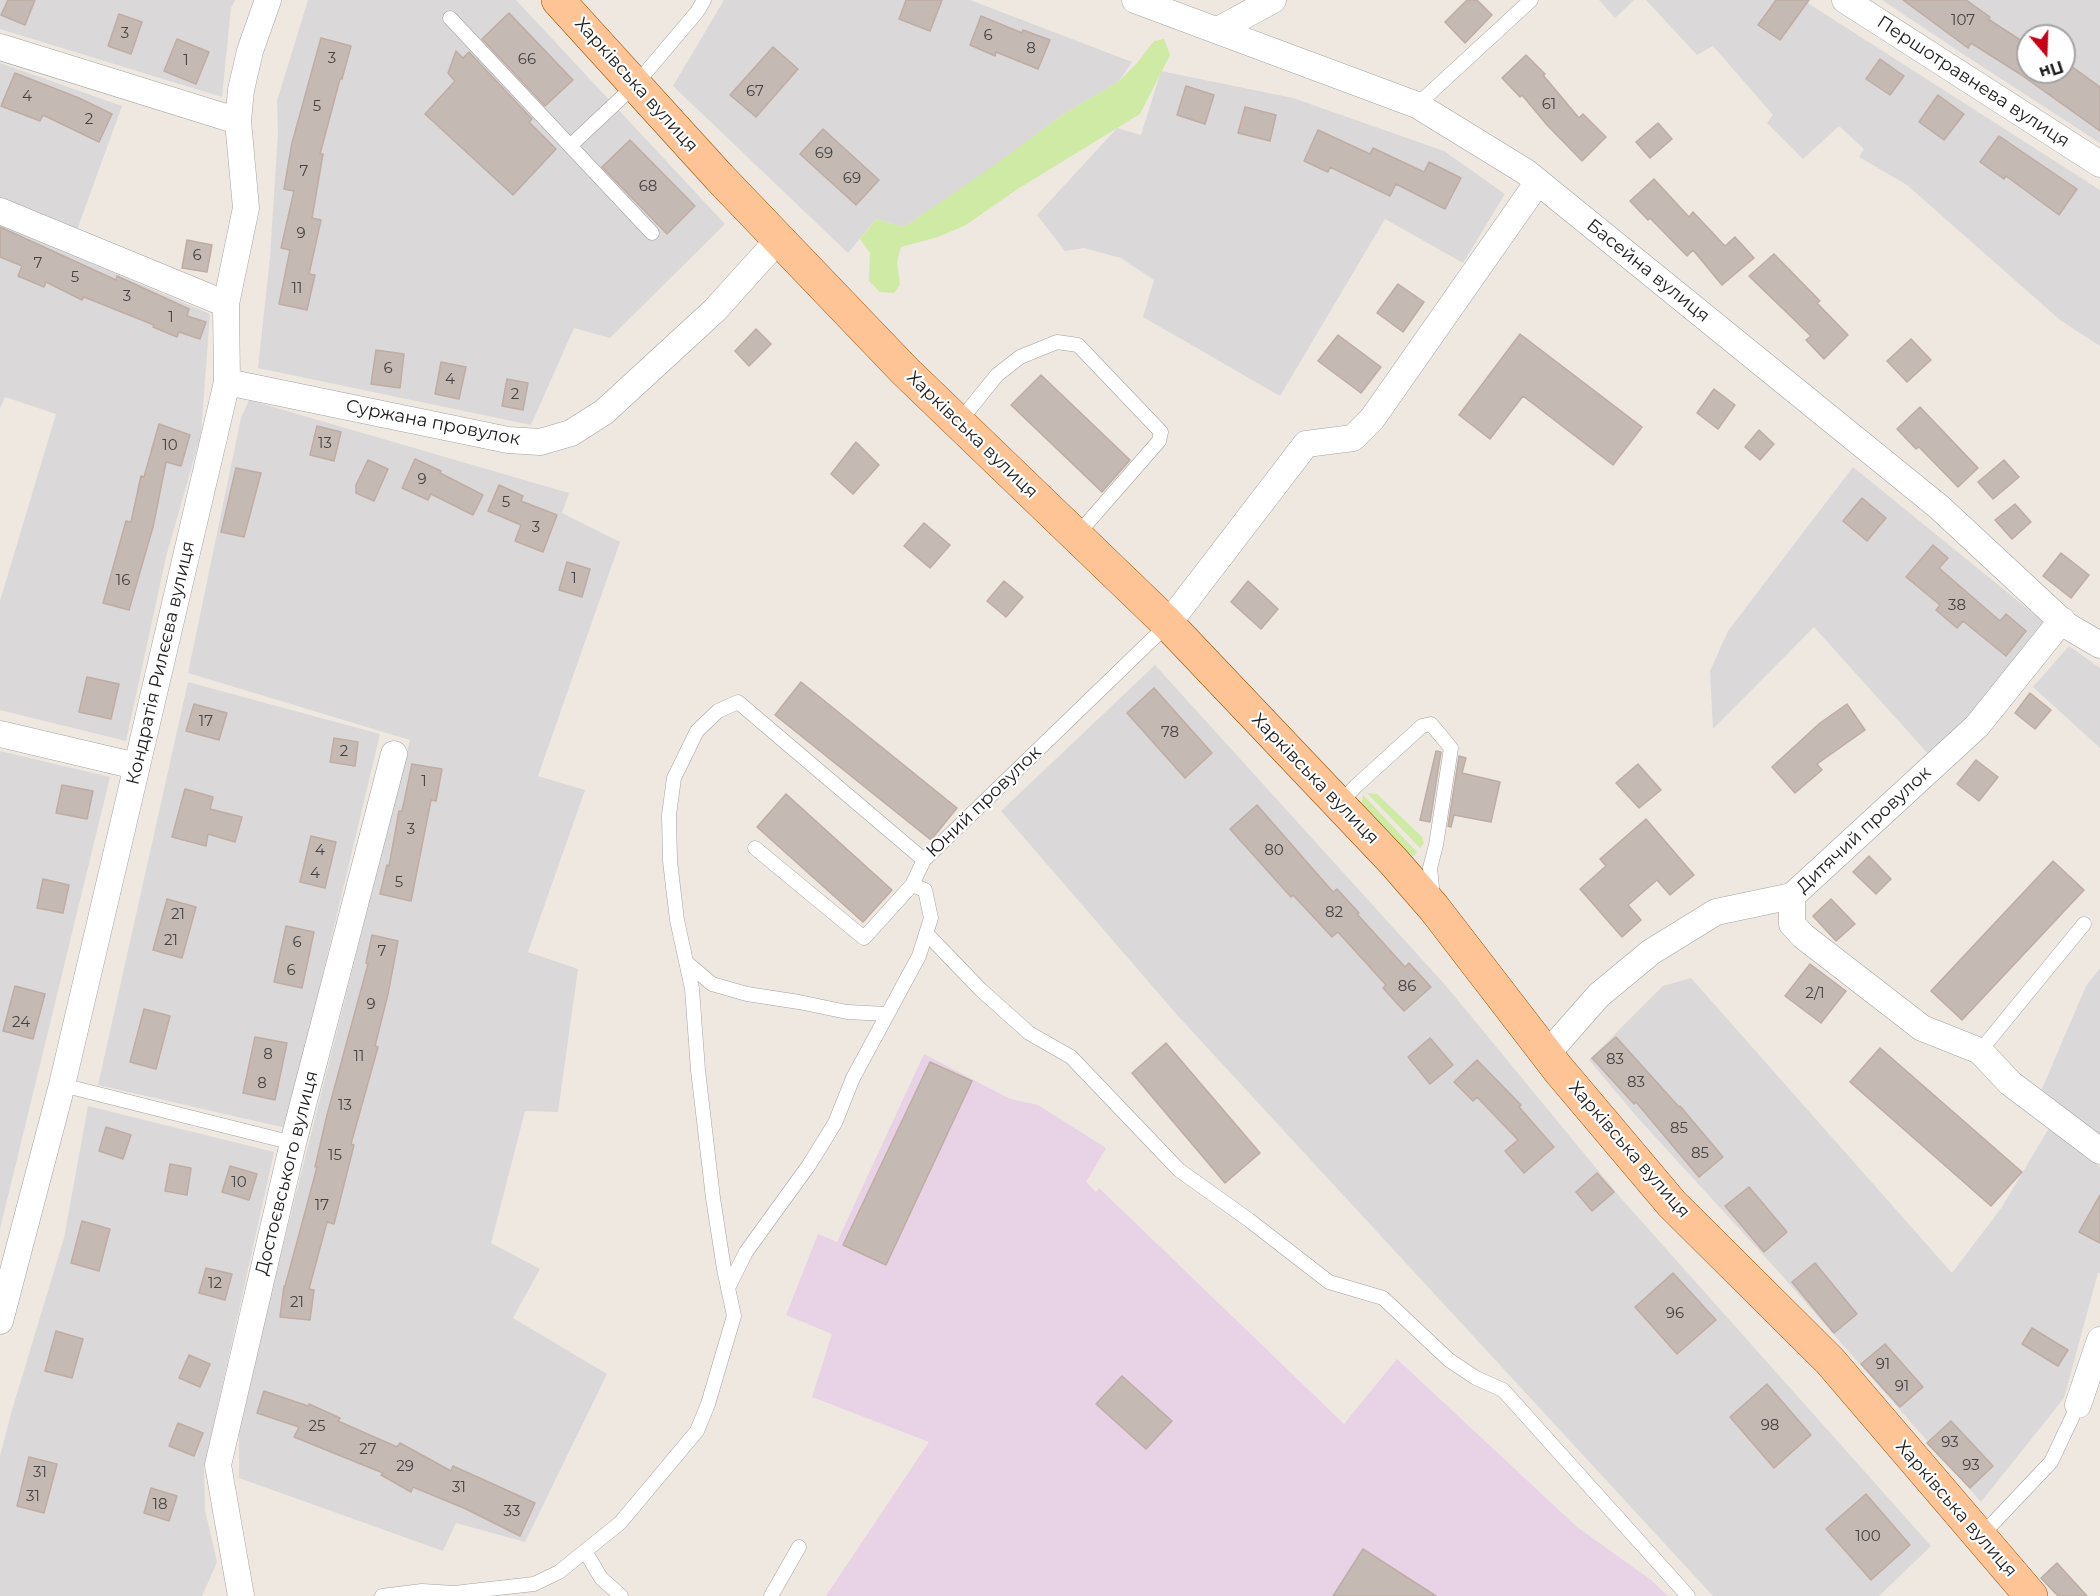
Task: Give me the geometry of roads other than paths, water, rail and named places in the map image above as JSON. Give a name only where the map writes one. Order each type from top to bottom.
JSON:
[{"type":"main road","name":"Харківська вулиця","points":[[558,0],[720,178],[905,371],[1168,624],[1394,862],[1434,908],[1547,1054],[1672,1204],[1830,1361],[2031,1596]]},
{"type":"street","name":"Кондратія Рилєєва вулиця","points":[[1,1316],[62,1084],[226,382],[226,304],[246,208],[238,121],[241,90],[250,51],[268,0]]},
{"type":"street","name":"Басейна вулиця","points":[[1135,0],[1417,105],[1526,172],[1939,507],[2062,620],[2100,645]]},
{"type":"street","points":[[1218,30],[1273,0]]},
{"type":"street","name":"Першотравнева вулиця","points":[[1845,0],[2100,164]]},
{"type":"street","points":[[0,47],[238,121]]},
{"type":"street","points":[[1168,624],[1305,444],[1353,438],[1372,419],[1538,182]]},
{"type":"street","points":[[0,211],[226,304]]},
{"type":"street","name":"Суржана провулок","points":[[226,382],[508,440],[540,442],[572,433],[604,412],[715,310],[779,238]]},
{"type":"street","name":"Дитячий провулок","points":[[1547,1054],[1599,995],[1651,952],[1716,912],[1791,896],[1977,726],[2062,620]]},
{"type":"street","points":[[0,734],[136,766]]},
{"type":"street","name":"Достоєвського вулиця","points":[[241,1596],[218,1465],[293,1143],[394,754]]},
{"type":"street","points":[[1791,896],[1792,924],[1803,936],[1922,1028],[1980,1051],[2010,1083],[2100,1151]]},
{"type":"street","points":[[2078,1405],[2100,1340]]},
{"type":"lane","points":[[570,146],[636,84],[697,12],[704,0]]},
{"type":"lane","points":[[1417,105],[1531,0]]},
{"type":"lane","points":[[450,18],[652,233]]},
{"type":"lane","points":[[959,422],[997,375],[1020,357],[1057,342],[1078,345],[1161,432],[1159,441],[1076,536]]},
{"type":"lane","name":"Юний провулок","points":[[686,962],[677,920],[670,861],[669,815],[674,778],[697,731],[718,711],[738,702],[924,860],[1168,624]]},
{"type":"lane","points":[[1339,804],[1422,726],[1431,724],[1451,748],[1430,868],[1434,908]]},
{"type":"lane","points":[[755,848],[864,938],[912,885],[924,860]]},
{"type":"lane","points":[[728,1288],[746,1252],[809,1165],[835,1123],[853,1078],[919,956],[931,918],[925,890],[912,885]]},
{"type":"lane","points":[[1980,1051],[2084,924]]},
{"type":"lane","points":[[926,933],[981,990],[1029,1033],[1071,1058],[1179,1170],[1250,1220],[1329,1282],[1383,1298],[1449,1360],[1476,1378],[1503,1390],[1688,1596]]},
{"type":"lane","points":[[686,962],[712,984],[747,994],[848,1012],[887,1014]]},
{"type":"lane","points":[[382,1596],[422,1591],[454,1593],[534,1584],[559,1572],[620,1523],[697,1431],[708,1404],[734,1316],[713,1198],[692,989],[686,962]]},
{"type":"lane","points":[[62,1084],[293,1143]]},
{"type":"lane","points":[[1980,1537],[2051,1462],[2078,1405]]},
{"type":"lane","points":[[771,1596],[799,1547]]},
{"type":"lane","points":[[585,1551],[601,1578],[621,1596]]}]
